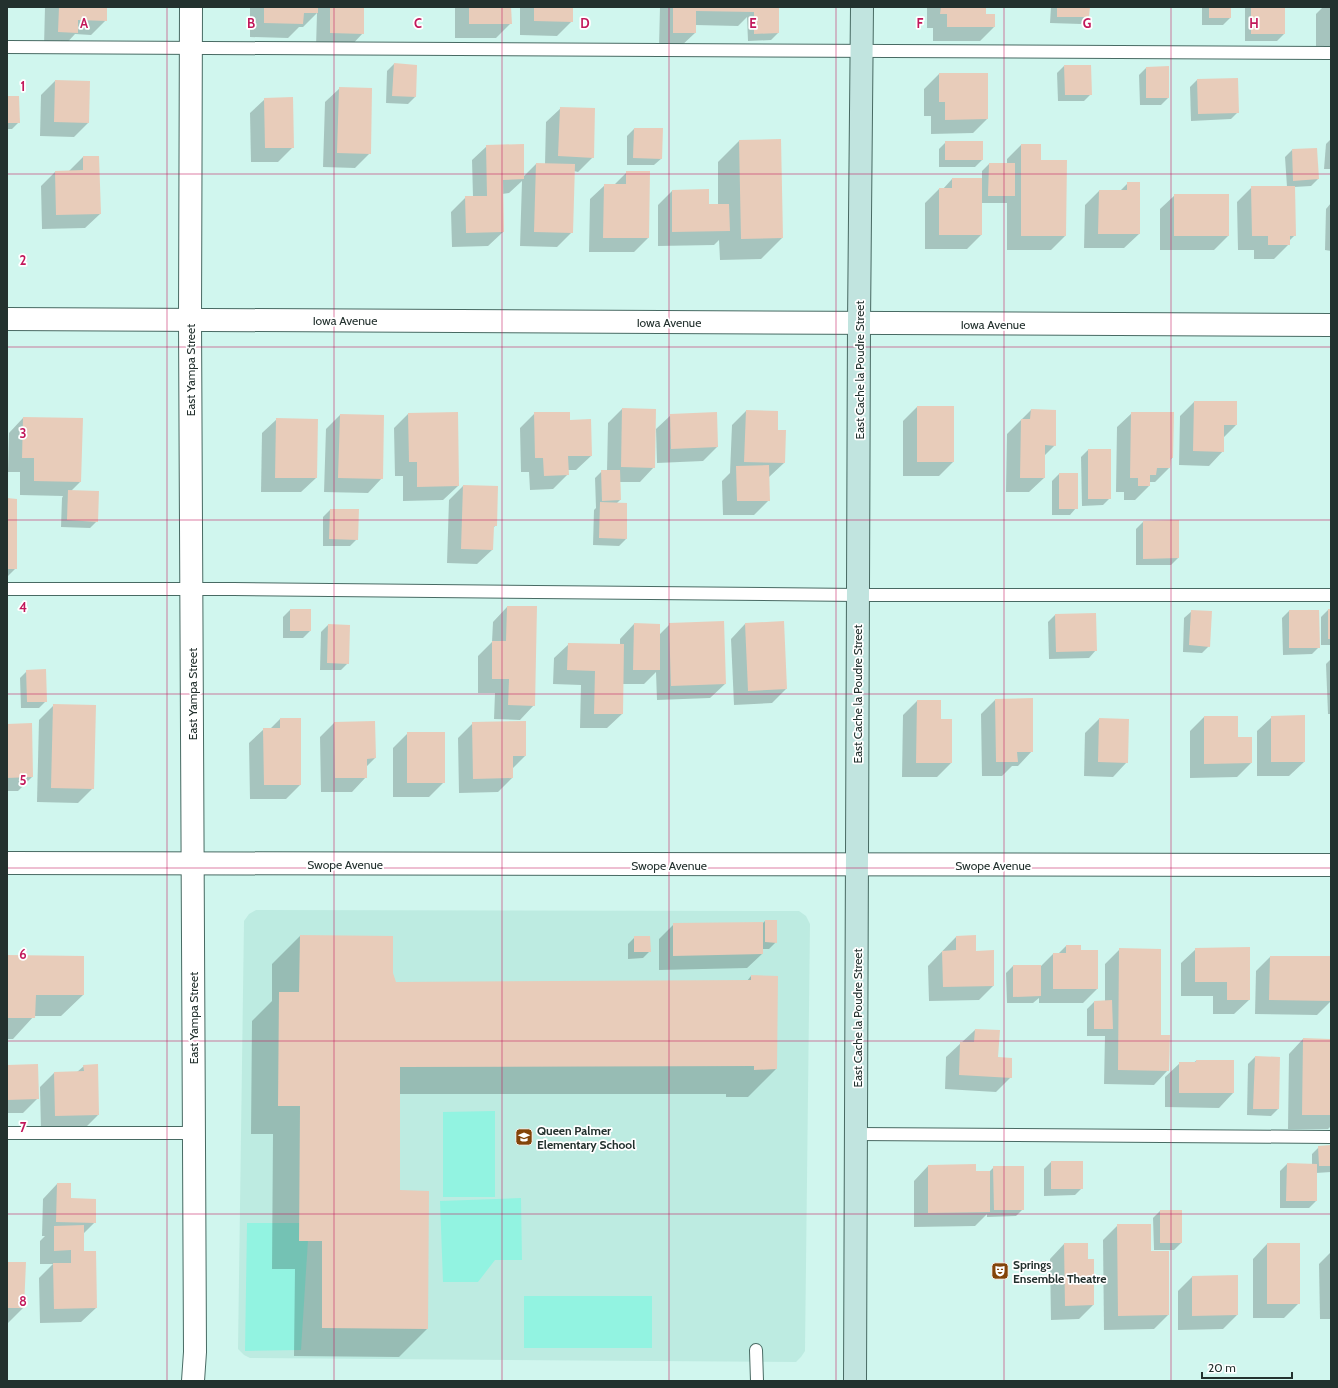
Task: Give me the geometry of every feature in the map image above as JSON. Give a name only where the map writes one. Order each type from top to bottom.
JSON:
[{"type":"street","name":"East Yampa Street","points":[[191,7],[190,320],[195,1352],[193,1381]]},
{"type":"street","name":"East Cache la Poudre Street","points":[[855,1381],[859,323],[862,7]]},
{"type":"street","name":"Iowa Avenue","points":[[7,319],[1331,325]]},
{"type":"street","name":"Swope Avenue","points":[[7,863],[1331,865]]},
{"type":"lane","points":[[7,47],[1331,53]]},
{"type":"lane","points":[[7,589],[192,589],[858,595],[1331,595]]},
{"type":"lane","points":[[7,1133],[194,1133]]},
{"type":"lane","points":[[857,1134],[1331,1137]]},
{"type":"lane","points":[[756,1350],[757,1381]]},
{"type":"shaded area","name":"Queen Palmer Elementary School","points":[[256,910],[799,911],[806,916],[810,924],[805,1351],[801,1357],[796,1362],[250,1358],[244,1355],[238,1349],[244,921],[249,914]]},
{"type":"green space","points":[[495,1111],[495,1197],[443,1197],[443,1112]]},
{"type":"green space","points":[[521,1198],[522,1260],[495,1260],[478,1282],[443,1282],[440,1201]]},
{"type":"green space","points":[[247,1223],[300,1223],[308,1240],[301,1350],[245,1351]]},
{"type":"green space","points":[[524,1296],[652,1296],[652,1348],[524,1348]]},
{"type":"building","points":[[59,7],[107,7],[107,21],[78,20],[78,33],[58,32]]},
{"type":"building","points":[[264,7],[318,7],[318,13],[304,13],[303,24],[264,23]]},
{"type":"building","points":[[330,7],[364,7],[364,34],[330,33]]},
{"type":"building","points":[[469,7],[511,7],[512,24],[469,24]]},
{"type":"building","points":[[534,7],[573,7],[573,22],[534,21]]},
{"type":"building","points":[[673,7],[779,7],[779,33],[754,34],[754,12],[696,11],[696,33],[673,33]]},
{"type":"building","points":[[941,7],[986,7],[986,14],[995,14],[995,27],[947,27],[947,14],[940,14]]},
{"type":"building","points":[[1057,7],[1090,7],[1089,17],[1057,17]]},
{"type":"building","points":[[1209,7],[1231,7],[1231,18],[1209,18]]},
{"type":"building","points":[[1251,7],[1285,7],[1285,34],[1251,34]]},
{"type":"building","points":[[394,63],[417,65],[416,97],[392,96]]},
{"type":"building","points":[[1064,65],[1091,65],[1092,95],[1065,95]]},
{"type":"building","points":[[1169,66],[1169,98],[1146,98],[1146,67]]},
{"type":"building","points":[[939,73],[988,73],[988,119],[945,120],[945,102],[939,102]]},
{"type":"building","points":[[1238,78],[1239,113],[1198,114],[1197,79]]},
{"type":"building","points":[[55,80],[90,81],[89,123],[54,122]]},
{"type":"building","points":[[339,87],[372,88],[371,154],[337,153]]},
{"type":"building","points":[[7,96],[19,96],[20,123],[7,123]]},
{"type":"building","points":[[293,97],[294,148],[265,148],[264,98]]},
{"type":"building","points":[[560,107],[595,108],[594,158],[558,156]]},
{"type":"building","points":[[634,128],[663,128],[662,159],[633,158]]},
{"type":"building","points":[[781,139],[783,238],[741,239],[739,140]]},
{"type":"building","points":[[945,141],[983,141],[983,160],[945,160]]},
{"type":"building","points":[[524,144],[524,179],[503,180],[504,232],[466,233],[465,196],[487,196],[486,145]]},
{"type":"building","points":[[1021,144],[1041,144],[1041,160],[1067,160],[1066,236],[1021,236]]},
{"type":"building","points":[[1317,148],[1319,179],[1293,181],[1292,149]]},
{"type":"building","points":[[83,156],[99,156],[101,214],[56,215],[55,171],[83,170]]},
{"type":"building","points":[[536,163],[575,164],[573,233],[534,232]]},
{"type":"building","points":[[989,163],[1015,163],[1015,196],[988,196]]},
{"type":"building","points":[[626,171],[650,171],[649,238],[603,238],[604,184],[626,184]]},
{"type":"building","points":[[952,178],[982,178],[982,235],[939,235],[939,188],[952,188]]},
{"type":"building","points":[[1127,182],[1140,182],[1140,234],[1098,234],[1099,190],[1127,190]]},
{"type":"building","points":[[1251,186],[1295,186],[1296,236],[1290,236],[1290,245],[1268,245],[1268,236],[1252,236]]},
{"type":"building","points":[[709,189],[709,204],[729,204],[730,231],[672,232],[672,190]]},
{"type":"building","points":[[1174,194],[1229,194],[1229,236],[1174,236]]},
{"type":"building","points":[[1194,401],[1237,401],[1237,425],[1224,425],[1224,452],[1193,451]]},
{"type":"building","points":[[917,406],[954,406],[954,462],[917,462]]},
{"type":"building","points":[[622,408],[656,409],[655,468],[621,467]]},
{"type":"building","points":[[1031,409],[1056,410],[1056,446],[1045,445],[1045,478],[1020,478],[1021,419],[1030,419]]},
{"type":"building","points":[[746,410],[778,411],[778,430],[786,430],[785,463],[744,462]]},
{"type":"building","points":[[458,412],[459,486],[417,487],[417,462],[409,462],[408,413]]},
{"type":"building","points":[[534,412],[570,412],[570,420],[591,419],[592,456],[568,456],[569,475],[544,476],[543,458],[535,458]]},
{"type":"building","points":[[717,412],[718,447],[671,449],[670,414]]},
{"type":"building","points":[[1131,412],[1174,412],[1173,458],[1171,458],[1170,468],[1157,468],[1156,475],[1150,475],[1150,486],[1138,486],[1138,478],[1130,478]]},
{"type":"building","points":[[340,414],[384,415],[383,479],[338,478]]},
{"type":"building","points":[[23,417],[83,418],[81,482],[34,481],[34,458],[22,458]]},
{"type":"building","points":[[276,418],[318,419],[317,478],[275,478]]},
{"type":"building","points":[[1088,449],[1111,449],[1111,499],[1088,499]]},
{"type":"building","points":[[769,465],[770,501],[737,501],[736,466]]},
{"type":"building","points":[[601,470],[620,470],[621,500],[602,501]]},
{"type":"building","points":[[1059,473],[1078,473],[1078,509],[1059,509]]},
{"type":"building","points":[[463,485],[498,486],[497,526],[494,526],[493,550],[461,549]]},
{"type":"building","points":[[68,490],[99,491],[98,522],[67,520]]},
{"type":"building","points":[[7,498],[17,499],[17,569],[7,569]]},
{"type":"building","points":[[600,502],[627,503],[627,539],[599,538]]},
{"type":"building","points":[[330,509],[359,509],[358,540],[329,539]]},
{"type":"building","points":[[1179,520],[1179,558],[1143,559],[1143,521]]},
{"type":"building","points":[[507,606],[537,606],[535,706],[508,705],[509,679],[492,679],[492,641],[506,641]]},
{"type":"building","points":[[290,609],[311,609],[311,631],[290,631]]},
{"type":"building","points":[[1328,609],[1331,609],[1331,639],[1328,639]]},
{"type":"building","points":[[1191,610],[1212,611],[1210,647],[1189,645]]},
{"type":"building","points":[[1289,610],[1319,610],[1320,648],[1289,648]]},
{"type":"building","points":[[1096,613],[1097,651],[1056,652],[1055,614]]},
{"type":"building","points":[[724,621],[726,684],[671,686],[669,623]]},
{"type":"building","points":[[784,621],[787,689],[748,691],[745,623]]},
{"type":"building","points":[[634,623],[660,624],[660,670],[633,670]]},
{"type":"building","points":[[328,624],[350,625],[349,664],[327,663]]},
{"type":"building","points":[[568,643],[624,644],[623,714],[594,714],[595,671],[567,670]]},
{"type":"building","points":[[46,669],[47,702],[27,702],[26,670]]},
{"type":"building","points":[[1033,698],[1033,752],[1017,752],[1018,762],[996,762],[995,699]]},
{"type":"building","points":[[917,700],[941,700],[941,719],[952,719],[952,763],[916,763]]},
{"type":"building","points":[[53,704],[96,705],[94,789],[51,788]]},
{"type":"building","points":[[1305,715],[1305,762],[1271,762],[1271,716]]},
{"type":"building","points":[[1204,716],[1238,716],[1238,737],[1252,737],[1252,763],[1204,764]]},
{"type":"building","points":[[280,718],[301,718],[301,785],[264,785],[263,728],[280,728]]},
{"type":"building","points":[[1099,718],[1129,719],[1128,763],[1098,762]]},
{"type":"building","points":[[375,721],[376,758],[367,759],[367,778],[335,778],[334,722]]},
{"type":"building","points":[[526,721],[526,756],[513,756],[513,778],[473,779],[472,722]]},
{"type":"building","points":[[32,723],[33,777],[7,778],[7,724]]},
{"type":"building","points":[[407,732],[445,732],[445,783],[407,783]]},
{"type":"building","points":[[765,920],[777,920],[777,943],[765,942]]},
{"type":"building","points":[[763,922],[763,954],[673,956],[673,923]]},
{"type":"building","points":[[300,935],[393,936],[393,973],[396,982],[751,980],[751,975],[778,976],[777,1069],[754,1070],[754,1066],[400,1067],[400,1190],[429,1191],[428,1329],[322,1328],[322,1241],[299,1241],[300,1106],[278,1106],[279,992],[299,992]]},
{"type":"building","points":[[976,935],[976,951],[994,950],[994,986],[943,987],[942,951],[956,950],[956,936]]},
{"type":"building","points":[[634,936],[650,936],[651,952],[634,952]]},
{"type":"building","points":[[1066,945],[1081,945],[1081,950],[1098,950],[1098,989],[1053,989],[1053,953],[1066,953]]},
{"type":"building","points":[[1250,947],[1250,1000],[1227,1000],[1227,982],[1195,982],[1195,948]]},
{"type":"building","points":[[1119,948],[1161,949],[1161,1035],[1170,1035],[1169,1071],[1118,1070]]},
{"type":"building","points":[[7,955],[84,956],[84,995],[36,995],[35,1018],[7,1018]]},
{"type":"building","points":[[1270,956],[1331,956],[1331,1001],[1269,1000]]},
{"type":"building","points":[[1013,965],[1041,965],[1041,996],[1013,997]]},
{"type":"building","points":[[1112,1000],[1113,1029],[1094,1029],[1094,1001]]},
{"type":"building","points":[[975,1029],[1000,1030],[998,1057],[1012,1058],[1012,1078],[959,1075],[960,1042],[974,1042]]},
{"type":"building","points":[[1303,1038],[1330,1039],[1331,1115],[1302,1115]]},
{"type":"building","points":[[1255,1056],[1280,1057],[1279,1109],[1253,1109]]},
{"type":"building","points":[[1196,1060],[1234,1060],[1234,1093],[1179,1093],[1179,1062],[1196,1062]]},
{"type":"building","points":[[38,1064],[39,1099],[7,1100],[7,1065]]},
{"type":"building","points":[[98,1064],[99,1115],[55,1116],[54,1072],[84,1071],[83,1065]]},
{"type":"building","points":[[1331,1145],[1331,1166],[1319,1166],[1318,1146]]},
{"type":"building","points":[[1051,1161],[1083,1161],[1083,1189],[1051,1189]]},
{"type":"building","points":[[1287,1163],[1317,1164],[1317,1201],[1286,1201]]},
{"type":"building","points":[[976,1164],[976,1171],[990,1171],[990,1212],[928,1213],[928,1165]]},
{"type":"building","points":[[993,1166],[1024,1166],[1024,1210],[994,1210]]},
{"type":"building","points":[[57,1183],[71,1183],[71,1198],[96,1199],[96,1223],[56,1222]]},
{"type":"building","points":[[1160,1210],[1182,1210],[1182,1243],[1160,1243]]},
{"type":"building","points":[[1117,1224],[1151,1224],[1151,1251],[1169,1251],[1169,1315],[1118,1316]]},
{"type":"building","points":[[84,1225],[84,1251],[96,1251],[97,1308],[54,1309],[53,1263],[71,1263],[71,1250],[54,1251],[54,1226]]},
{"type":"building","points":[[1064,1243],[1088,1243],[1088,1259],[1094,1259],[1094,1305],[1065,1306]]},
{"type":"building","points":[[1267,1243],[1300,1243],[1300,1304],[1267,1304]]},
{"type":"building","points":[[7,1262],[26,1262],[24,1308],[7,1308]]},
{"type":"building","points":[[1238,1275],[1238,1315],[1192,1316],[1192,1276]]},
{"type":"place","name":"Queen Palmer Elementary School","points":[[524,1137]]},
{"type":"place","name":"Springs Ensemble Theatre","points":[[1000,1271]]}]
